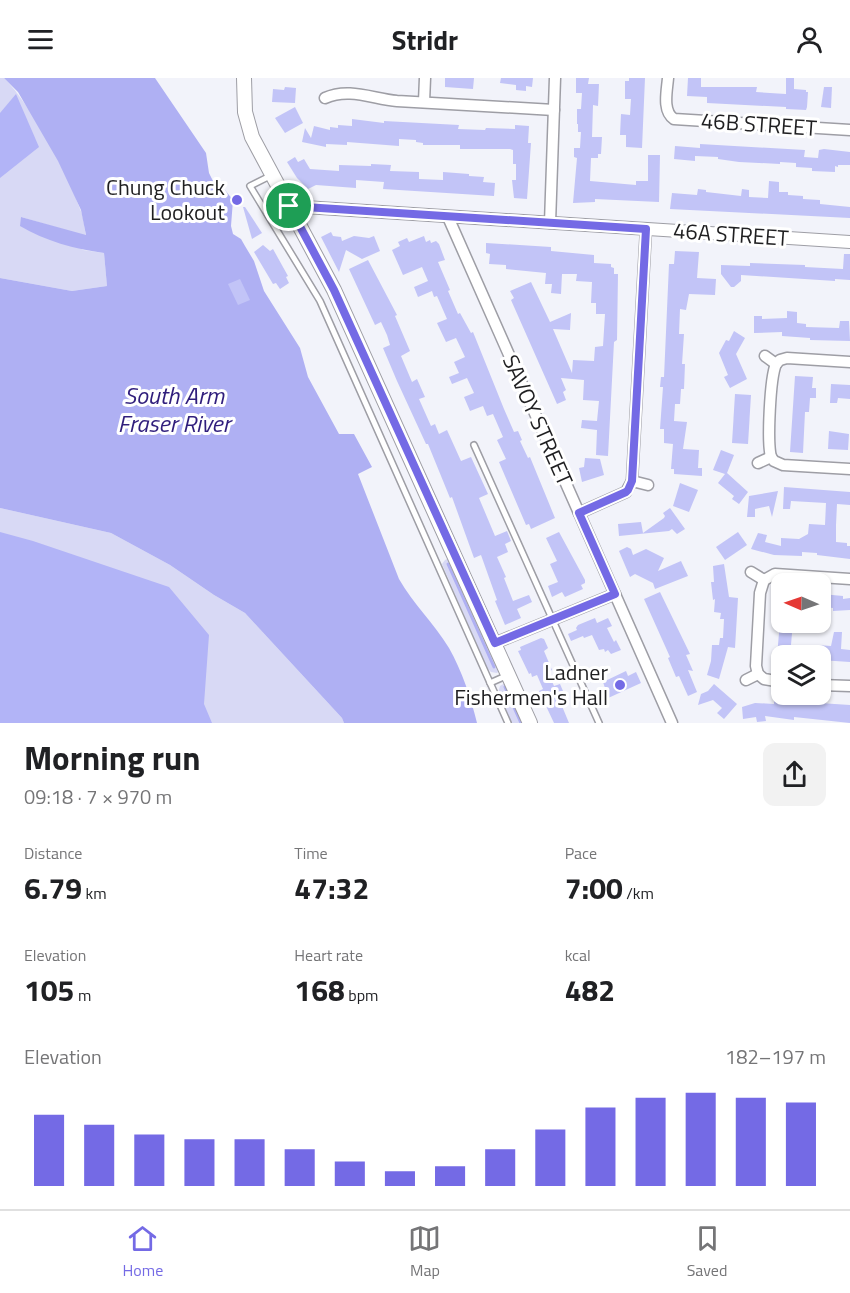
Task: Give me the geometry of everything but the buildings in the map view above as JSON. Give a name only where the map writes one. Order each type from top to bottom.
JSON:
[{"type":"main road","points":[[244,78],[244,104],[249,128],[334,290],[530,723]]},
{"type":"street","points":[[424,102],[425,78]]},
{"type":"street","points":[[550,223],[555,78]]},
{"type":"street","name":"46B STREET","points":[[668,78],[667,109],[669,116],[676,119],[850,130]]},
{"type":"street","points":[[325,98],[337,93],[348,93],[383,99],[554,110]]},
{"type":"street","name":"46A STREET","points":[[289,206],[850,242]]},
{"type":"street","name":"SAVOY STREET","points":[[447,217],[672,723]]},
{"type":"street","points":[[579,513],[626,492],[632,481],[646,229]]},
{"type":"street","points":[[765,356],[776,364]]},
{"type":"street","points":[[850,362],[787,358],[776,364],[769,444],[771,457],[783,465],[850,469]]},
{"type":"street","points":[[758,463],[771,457]]},
{"type":"street","points":[[632,481],[648,485]]},
{"type":"street","points":[[751,572],[764,580]]},
{"type":"street","points":[[771,680],[764,679],[758,674],[756,666],[760,588],[764,580],[775,574],[850,579]]},
{"type":"street","points":[[495,643],[615,594]]},
{"type":"street","points":[[746,680],[758,674]]},
{"type":"street","points":[[831,685],[850,687]]},
{"type":"lane","points":[[272,175],[250,186],[320,301],[508,723]]},
{"type":"lane","points":[[474,445],[599,723]]},
{"type":"lane","points":[[490,683],[508,675]]},
{"type":"shaded area","points":[[0,78],[4,78],[25,105],[57,158],[82,215],[86,236],[21,217],[83,250],[104,253],[107,286],[72,291],[0,278]]},
{"type":"shaded area","points":[[16,94],[39,147],[0,178],[0,113]]},
{"type":"shaded area","points":[[0,508],[111,533],[170,565],[245,613],[342,718],[344,723],[0,723]]},
{"type":"shaded area","points":[[0,532],[169,587],[209,635],[204,704],[212,723],[0,723]]},
{"type":"shaded area","points":[[449,558],[499,671],[497,673],[487,668],[442,564]]},
{"type":"shaded area","points":[[505,683],[525,723],[512,723],[498,693],[500,686]]},
{"type":"water","name":"South Arm Fraser River","points":[[4,78],[155,78],[206,153],[209,173],[214,183],[225,190],[233,200],[231,226],[233,234],[241,239],[254,261],[264,291],[300,348],[308,377],[339,434],[354,434],[372,467],[358,474],[399,579],[449,648],[466,685],[477,723],[344,723],[342,718],[245,613],[170,565],[111,533],[0,508],[0,278],[72,291],[107,286],[104,253],[60,244],[20,226],[21,217],[86,235],[81,210],[58,161],[18,92]]},
{"type":"waterway","points":[[448,564],[494,667]]},
{"type":"waterway","points":[[505,687],[521,723]]},
{"type":"place","name":"Chung Chuck Lookout","points":[[237,200]]},
{"type":"place","name":"Ladner Fishermen's Hall","points":[[620,685]]},
{"type":"route","points":[[289,206],[646,229],[632,481],[626,492],[579,513],[615,594],[495,643],[334,290],[289,206]]}]
